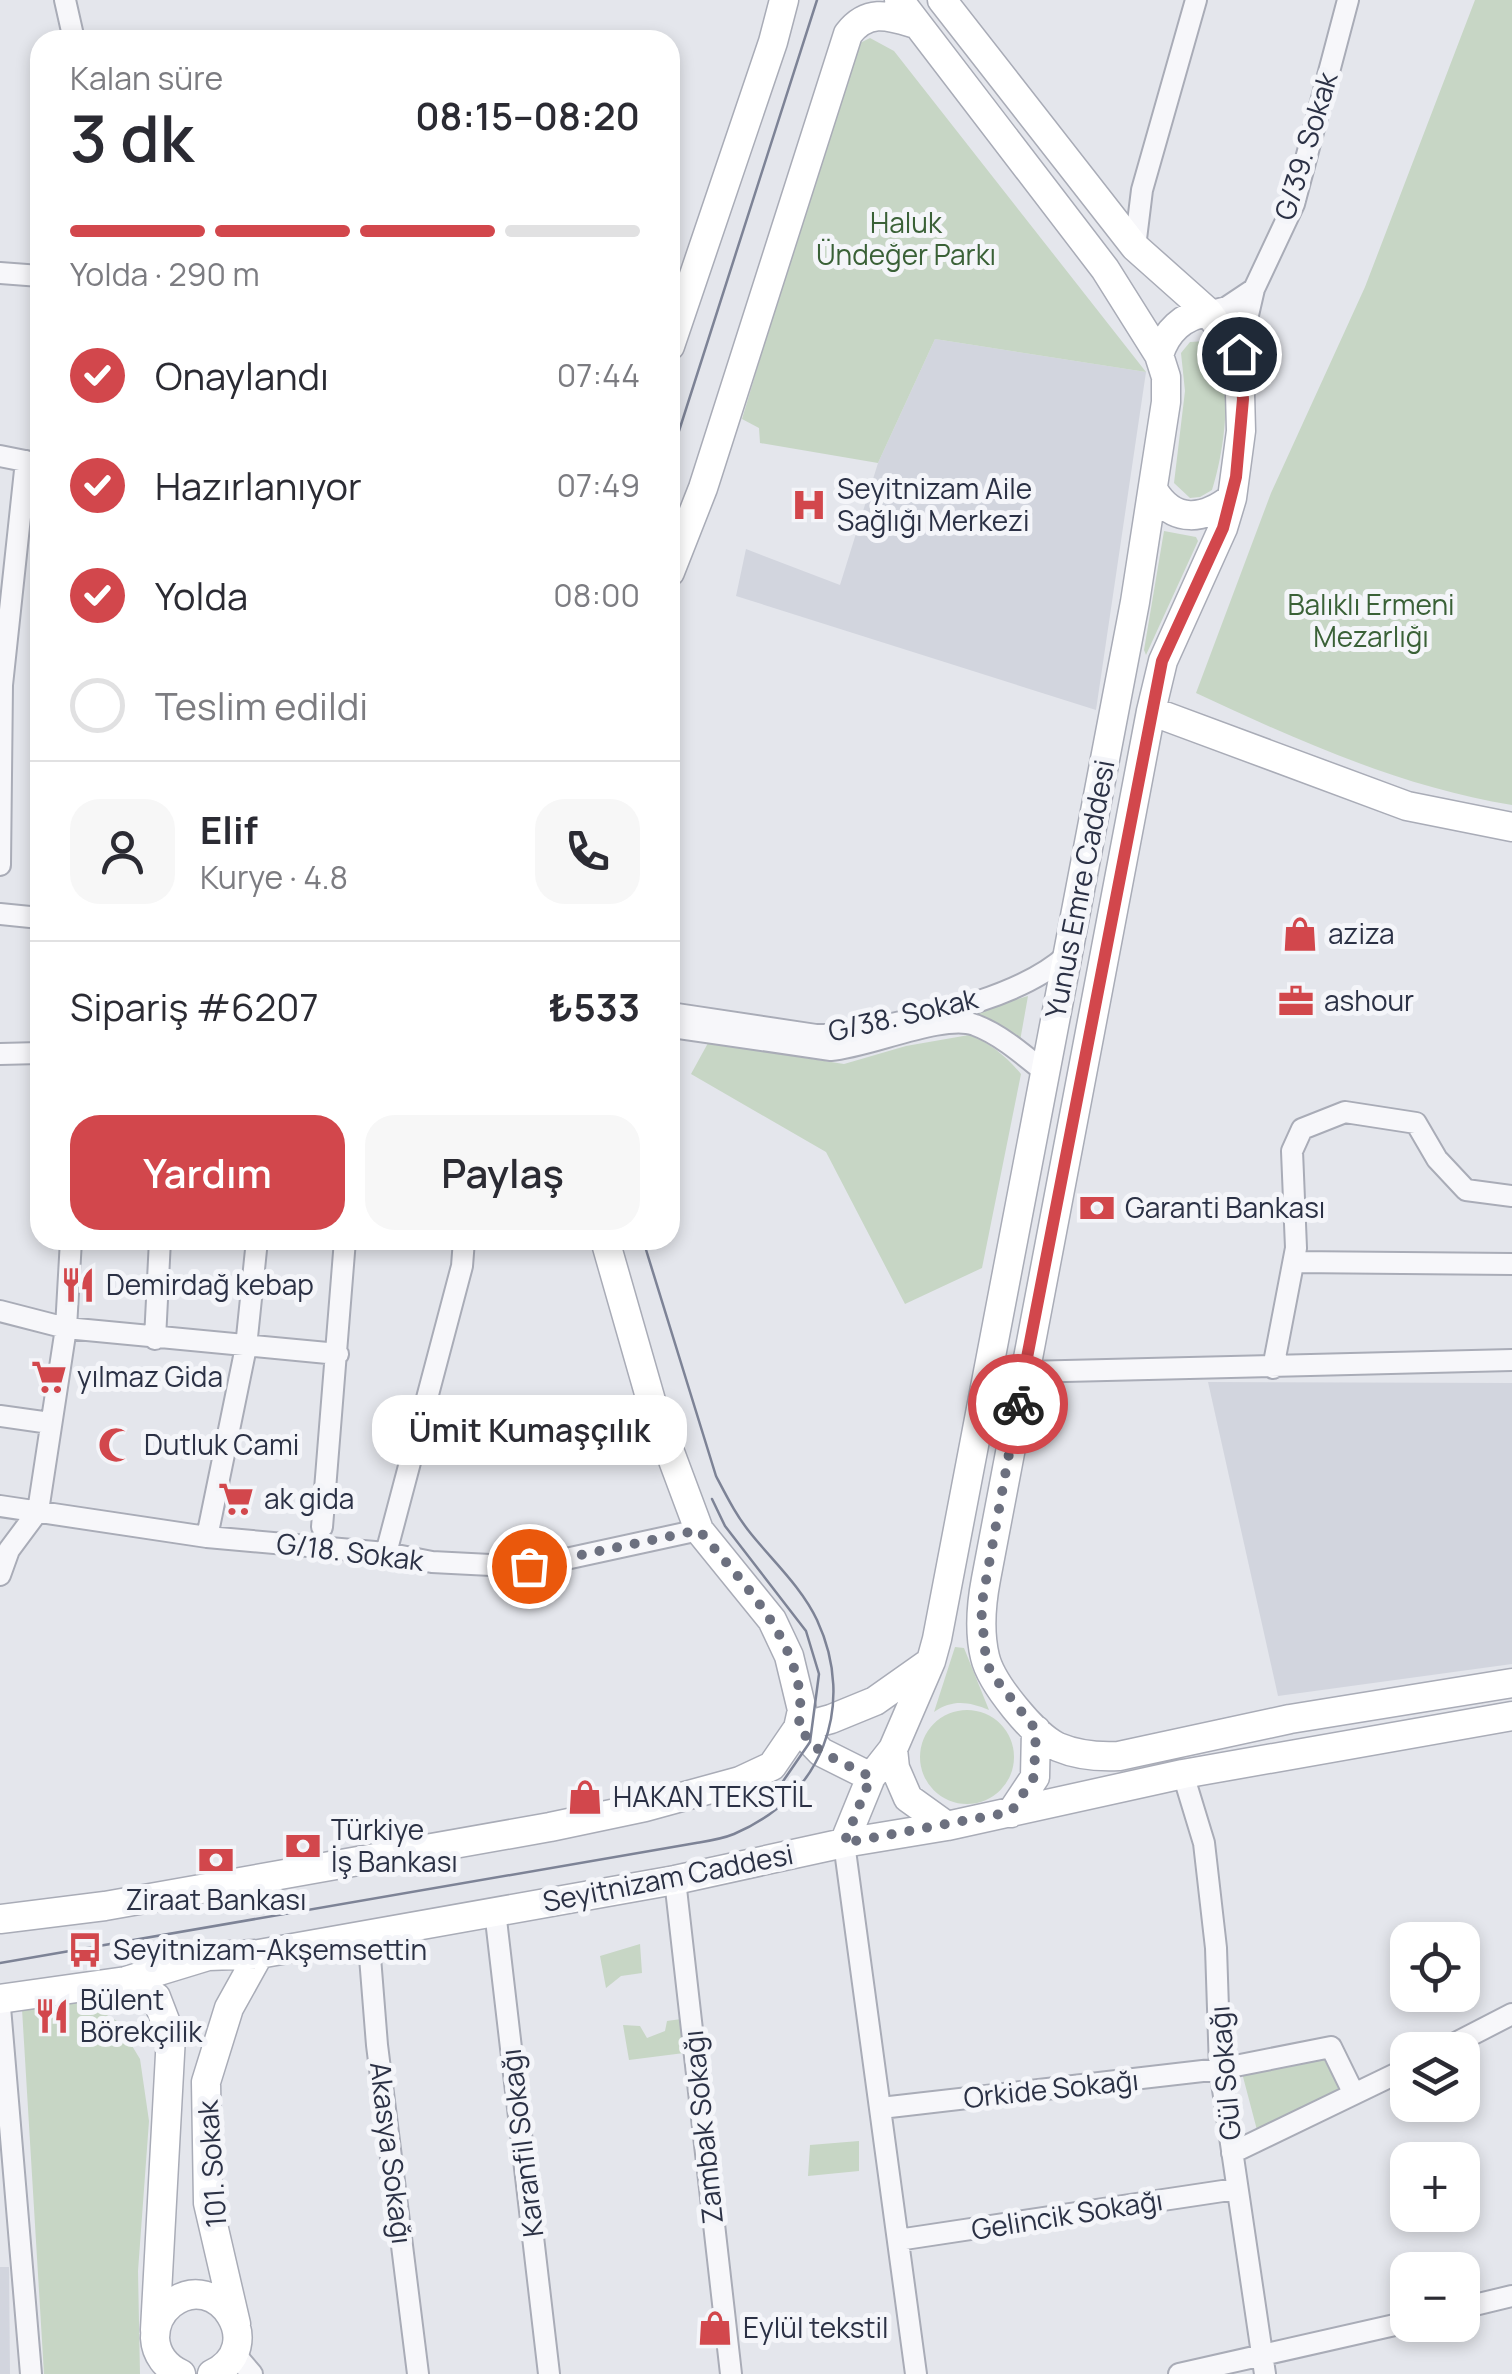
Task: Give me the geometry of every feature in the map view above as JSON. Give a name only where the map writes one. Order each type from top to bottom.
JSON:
[{"type":"main road","points":[[680,316],[784,0]]},
{"type":"main road","name":"Yunus Emre Caddesi","points":[[844,1843],[871,1777],[893,1749],[931,1661],[1046,1073],[1154,490],[1166,402],[1166,377],[1159,355],[1106,270],[899,0]]},
{"type":"main road","points":[[942,0],[1135,247],[1208,312],[1239,354]]},
{"type":"main road","points":[[680,552],[848,34],[864,18],[872,16],[885,15],[916,24]]},
{"type":"main road","points":[[1159,355],[1166,335],[1178,324],[1208,312]]},
{"type":"main road","name":"Yunus Emre Caddesi","points":[[1036,1730],[991,1673],[981,1608],[1162,661],[1223,528],[1232,498],[1243,399],[1239,354]]},
{"type":"main road","points":[[1154,490],[1160,502],[1184,514],[1214,512],[1232,498]]},
{"type":"main road","points":[[1152,710],[1407,806],[1512,827]]},
{"type":"main road","points":[[0,1918],[105,1906],[308,1872],[645,1807],[740,1781],[772,1766],[798,1728],[802,1710],[789,1656],[772,1620],[699,1530],[652,1404],[608,1250]]},
{"type":"main road","points":[[798,1728],[875,1701],[931,1661]]},
{"type":"main road","points":[[1036,1730],[1056,1746],[1096,1757],[1120,1756],[1272,1723],[1512,1683]]},
{"type":"main road","name":"Seyitnizam Caddesi","points":[[0,1999],[126,1981],[208,1956],[259,1954],[675,1880],[1183,1774],[1512,1716]]},
{"type":"main road","points":[[798,1728],[821,1752],[871,1777]]},
{"type":"main road","points":[[1011,1812],[1034,1777],[1036,1730]]},
{"type":"main road","points":[[893,1749],[895,1768],[908,1798],[947,1826]]},
{"type":"main road","name":"101. Sokak","points":[[229,2369],[237,2344],[236,2324],[208,2203],[206,2082],[228,2008],[259,1954]]},
{"type":"main road","name":"101. Sokak","points":[[126,1981],[156,1997],[171,2036],[155,2342],[169,2370]]},
{"type":"main road","points":[[156,2330],[168,2306],[193,2295],[219,2302],[236,2324]]},
{"type":"street","points":[[65,0],[72,30]]},
{"type":"street","points":[[1135,247],[1142,190],[1196,0]]},
{"type":"street","name":"G/39. Sokak","points":[[1239,354],[1254,289],[1294,204],[1348,0]]},
{"type":"street","points":[[0,273],[30,275]]},
{"type":"street","points":[[1208,312],[1241,300],[1254,289]]},
{"type":"street","points":[[0,456],[30,461]]},
{"type":"street","points":[[0,862],[1,684],[9,554],[30,474]]},
{"type":"street","points":[[0,914],[30,917]]},
{"type":"street","name":"G/38. Sokak","points":[[680,1014],[816,1034],[843,1034],[1016,988],[1050,970],[1067,955]]},
{"type":"street","name":"G/38. Sokak","points":[[680,1028],[831,1050],[855,1048],[925,1027],[955,1022],[973,1024],[1024,1054],[1046,1073]]},
{"type":"street","points":[[0,1054],[30,1053]]},
{"type":"street","points":[[1273,1368],[1296,1248],[1292,1150],[1302,1129],[1345,1112],[1416,1123],[1437,1159],[1466,1190],[1512,1196]]},
{"type":"street","points":[[0,1576],[5,1550],[38,1511],[66,1328],[70,1250]]},
{"type":"street","points":[[155,1338],[159,1250]]},
{"type":"street","points":[[206,1536],[246,1346],[256,1250]]},
{"type":"street","points":[[322,1527],[344,1250]]},
{"type":"street","points":[[386,1553],[463,1250]]},
{"type":"street","points":[[1294,1262],[1512,1264]]},
{"type":"street","points":[[0,1311],[66,1328],[338,1354]]},
{"type":"street","points":[[1024,1372],[1512,1360]]},
{"type":"street","points":[[0,1416],[50,1423]]},
{"type":"street","name":"G/18. Sokak","points":[[0,1506],[206,1536],[386,1553],[432,1562],[529,1566],[699,1530]]},
{"type":"street","name":"Gül Sokağı","points":[[1183,1774],[1204,1843],[1216,1948],[1220,2070],[1264,2366]]},
{"type":"street","points":[[844,1843],[916,2374]]},
{"type":"street","name":"Zambak Sokağı","points":[[675,1880],[731,2374]]},
{"type":"street","name":"Karanfil Sokağı","points":[[495,1912],[549,2374]]},
{"type":"street","name":"Akasya Sokağı","points":[[368,1932],[377,2045],[418,2374]]},
{"type":"street","points":[[0,2007],[31,2374]]},
{"type":"street","points":[[1477,2032],[1512,2014]]},
{"type":"street","name":"Orkide Sokağı","points":[[882,2108],[1220,2070],[1331,2047],[1354,2094]]},
{"type":"street","points":[[1232,2153],[1390,2077]]},
{"type":"street","name":"Gelincik Sokağı","points":[[898,2240],[1236,2189]]},
{"type":"street","points":[[1480,2304],[1512,2296]]},
{"type":"street","points":[[1178,2374],[1264,2366],[1390,2328]]},
{"type":"shaded area","points":[[935,339],[1146,372],[1096,710],[736,596],[746,549],[840,585],[878,463]]},
{"type":"shaded area","points":[[1208,1382],[1512,1383],[1512,1664],[1278,1696]]},
{"type":"shaded area","points":[[0,2267],[9,2267],[10,2374],[0,2374]]},
{"type":"green space","name":"Balıklı Ermeni Mezarlığı","points":[[1475,0],[1512,0],[1512,805],[1390,774],[1196,693],[1271,493],[1365,287]]},
{"type":"green space","name":"Haluk Ündeğer Parkı","points":[[870,38],[894,51],[1146,372],[935,339],[878,463],[760,443],[759,428],[742,419],[854,46]]},
{"type":"green space","points":[[1205,341],[1222,370],[1224,434],[1212,490],[1190,498],[1174,483],[1185,391],[1181,353],[1190,342]]},
{"type":"green space","points":[[1164,531],[1196,537],[1198,541],[1146,655],[1144,650]]},
{"type":"green space","points":[[1028,996],[1020,1041],[972,1012]]},
{"type":"green space","points":[[969,1035],[997,1051],[1021,1074],[982,1268],[905,1304],[826,1152],[691,1074],[708,1043],[844,1064],[906,1046]]},
{"type":"green space","points":[[955,1647],[964,1648],[989,1710],[961,1703],[934,1712]]},
{"type":"green space","points":[[967,1710],[985,1714],[1000,1724],[1010,1739],[1014,1757],[1010,1775],[1000,1790],[985,1800],[967,1804],[949,1800],[934,1790],[924,1775],[920,1757],[924,1739],[934,1724],[949,1714]]},
{"type":"green space","points":[[640,1944],[642,1973],[621,1976],[606,1988],[600,1956]]},
{"type":"green space","points":[[81,2000],[117,2021],[140,2059],[149,2121],[138,2271],[140,2374],[44,2374],[22,2009]]},
{"type":"green space","points":[[681,2019],[684,2053],[629,2060],[623,2025],[640,2026],[647,2038],[665,2031],[667,2021]]},
{"type":"green space","points":[[1322,2056],[1340,2089],[1257,2130],[1242,2073]]},
{"type":"green space","points":[[859,2141],[859,2171],[808,2176],[810,2145]]},
{"type":"tram line","points":[[680,428],[817,0]]},
{"type":"tram line","points":[[0,1963],[715,1840],[764,1818],[790,1797],[824,1745],[832,1716],[829,1652],[811,1608],[747,1528],[716,1476],[646,1250]]},
{"type":"tram line","points":[[712,1499],[725,1526],[806,1631],[819,1674],[810,1742],[777,1790]]},
{"type":"way so far","points":[[529,1566],[699,1530],[772,1620],[799,1689],[802,1710],[798,1728],[821,1752],[871,1777],[844,1843],[1011,1812],[1034,1777],[1036,1730],[991,1673],[982,1639],[981,1608],[1018,1404]]},
{"type":"place","name":"Seyitnizam Aile Sağlığı Merkezi","points":[[809,505]]},
{"type":"place","name":"aziza","points":[[1300,934]]},
{"type":"place","name":"ashour","points":[[1296,1001]]},
{"type":"place","name":"Garanti Bankası","points":[[1097,1208]]},
{"type":"place","name":"Demirdağ kebap","points":[[78,1285]]},
{"type":"place","name":"yılmaz Gida","points":[[49,1377]]},
{"type":"place","name":"Dutluk Cami","points":[[116,1445]]},
{"type":"place","name":"ak gida","points":[[236,1499]]},
{"type":"place","name":"Ümit Kumaşçılık","points":[[529,1566]]},
{"type":"place","name":"HAKAN TEKSTİL","points":[[585,1797]]},
{"type":"place","name":"Türkiye İş Bankası","points":[[303,1846]]},
{"type":"place","name":"Ziraat Bankası","points":[[216,1860]]},
{"type":"place","name":"Seyitnizam-Akşemsettin","points":[[85,1950]]},
{"type":"place","name":"Bülent Börekçilik","points":[[52,2016]]},
{"type":"place","name":"Eylül tekstil","points":[[715,2328]]},
{"type":"route","points":[[1018,1404],[1162,661],[1223,528],[1236,477],[1243,399],[1239,354]]}]
